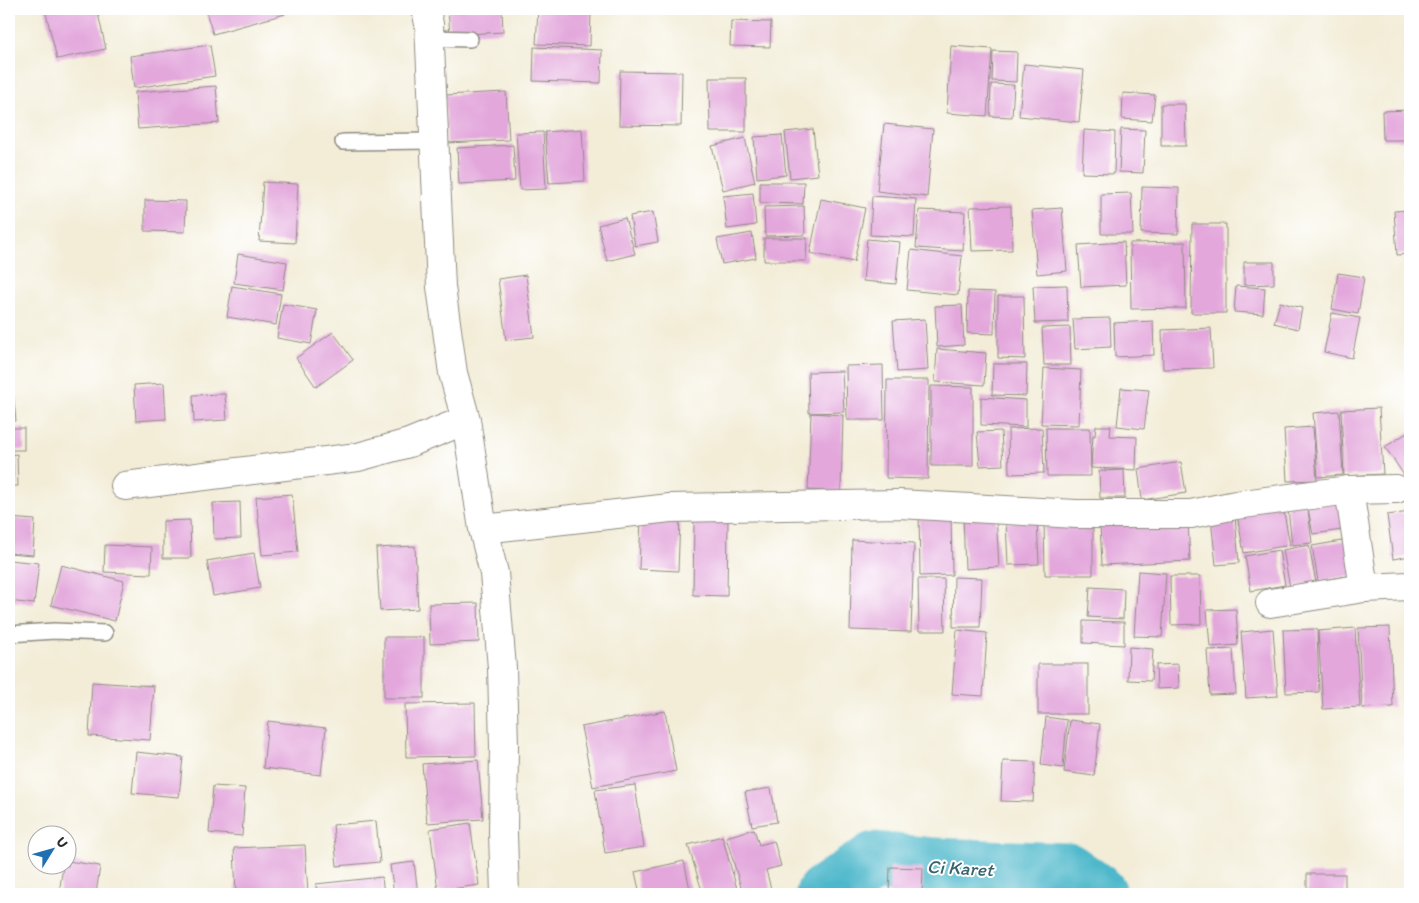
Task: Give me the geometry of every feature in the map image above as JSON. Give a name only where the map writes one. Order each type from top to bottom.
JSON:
[{"type":"street","points":[[426,9],[442,304],[453,373],[466,420],[483,529],[494,573],[502,668],[505,894]]},
{"type":"street","points":[[125,486],[358,457],[409,443],[466,420]]},
{"type":"street","points":[[483,529],[670,508],[899,504],[1076,514],[1191,514],[1236,505],[1349,490],[1396,489]]},
{"type":"street","points":[[1349,490],[1364,588]]},
{"type":"street","points":[[1270,603],[1364,588],[1410,586]]},
{"type":"lane","points":[[429,38],[470,39]]},
{"type":"lane","points":[[342,142],[434,141]]},
{"type":"lane","points":[[9,634],[54,631],[105,633]]},
{"type":"building","points":[[45,9],[97,9],[106,49],[57,59]]},
{"type":"building","points":[[205,9],[284,9],[285,14],[213,34]]},
{"type":"building","points":[[448,9],[502,9],[503,32],[450,35]]},
{"type":"building","points":[[538,9],[591,10],[590,46],[536,44]]},
{"type":"building","points":[[731,21],[771,22],[770,47],[730,46]]},
{"type":"building","points":[[210,45],[215,76],[134,88],[130,56]]},
{"type":"building","points":[[951,46],[992,49],[987,116],[947,113]]},
{"type":"building","points":[[534,47],[602,50],[601,83],[533,81]]},
{"type":"building","points":[[993,51],[1017,52],[1016,82],[992,81]]},
{"type":"building","points":[[1024,64],[1084,70],[1079,122],[1019,116]]},
{"type":"building","points":[[620,71],[682,72],[681,126],[619,125]]},
{"type":"building","points":[[709,78],[746,78],[746,132],[710,132]]},
{"type":"building","points":[[991,84],[1014,85],[1012,117],[990,116]]},
{"type":"building","points":[[216,86],[219,123],[138,129],[135,92]]},
{"type":"building","points":[[506,92],[509,140],[447,143],[445,95]]},
{"type":"building","points":[[1123,93],[1155,95],[1152,121],[1122,119]]},
{"type":"building","points":[[1161,104],[1185,104],[1186,146],[1161,146]]},
{"type":"building","points":[[1410,110],[1410,140],[1383,140],[1382,111]]},
{"type":"building","points":[[884,124],[933,129],[927,197],[877,191]]},
{"type":"building","points":[[582,129],[585,181],[549,183],[545,132]]},
{"type":"building","points":[[813,129],[818,175],[790,178],[785,132]]},
{"type":"building","points":[[1121,129],[1145,130],[1143,173],[1119,172]]},
{"type":"building","points":[[1084,130],[1115,132],[1114,174],[1082,173]]},
{"type":"building","points":[[543,132],[546,189],[520,190],[516,133]]},
{"type":"building","points":[[782,135],[786,175],[757,178],[754,137]]},
{"type":"building","points":[[745,138],[755,182],[723,190],[712,146]]},
{"type":"building","points":[[513,145],[515,181],[459,184],[457,148]]},
{"type":"building","points":[[263,182],[298,184],[295,243],[259,241]]},
{"type":"building","points":[[760,182],[804,182],[803,204],[760,203]]},
{"type":"building","points":[[1142,187],[1179,188],[1178,234],[1141,233]]},
{"type":"building","points":[[753,193],[756,225],[727,229],[723,196]]},
{"type":"building","points":[[1131,193],[1133,234],[1101,234],[1101,194]]},
{"type":"building","points":[[872,196],[916,199],[914,237],[870,235]]},
{"type":"building","points":[[821,199],[865,208],[854,262],[810,253]]},
{"type":"building","points":[[145,200],[186,201],[185,232],[145,231]]},
{"type":"building","points":[[804,206],[805,235],[765,236],[764,207]]},
{"type":"building","points":[[1011,206],[1012,250],[972,251],[970,207]]},
{"type":"building","points":[[1062,208],[1067,271],[1037,274],[1032,210]]},
{"type":"building","points":[[919,210],[965,212],[963,251],[916,248]]},
{"type":"building","points":[[1410,210],[1410,254],[1397,255],[1394,211]]},
{"type":"building","points":[[653,212],[658,242],[635,246],[630,216]]},
{"type":"building","points":[[625,218],[635,254],[607,261],[598,225]]},
{"type":"building","points":[[1192,224],[1226,224],[1226,313],[1191,313]]},
{"type":"building","points":[[752,233],[756,258],[722,264],[717,239]]},
{"type":"building","points":[[764,238],[807,238],[806,261],[764,261]]},
{"type":"building","points":[[867,239],[900,242],[896,284],[863,281]]},
{"type":"building","points":[[1124,242],[1126,285],[1081,287],[1078,245]]},
{"type":"building","points":[[1185,242],[1186,308],[1131,309],[1130,243]]},
{"type":"building","points":[[911,250],[962,256],[958,295],[907,290]]},
{"type":"building","points":[[238,254],[287,262],[283,290],[234,283]]},
{"type":"building","points":[[1244,262],[1274,262],[1274,284],[1244,285]]},
{"type":"building","points":[[1338,273],[1364,277],[1358,314],[1332,309]]},
{"type":"building","points":[[526,275],[534,337],[506,340],[498,279]]},
{"type":"building","points":[[1067,285],[1068,322],[1035,323],[1033,286]]},
{"type":"building","points":[[232,286],[281,294],[276,325],[227,317]]},
{"type":"building","points":[[1236,286],[1265,288],[1263,314],[1234,312]]},
{"type":"building","points":[[968,291],[995,292],[994,334],[967,333]]},
{"type":"building","points":[[998,296],[1024,296],[1025,359],[998,358]]},
{"type":"building","points":[[1280,302],[1302,308],[1298,329],[1274,323]]},
{"type":"building","points":[[283,304],[317,310],[311,344],[277,338]]},
{"type":"building","points":[[962,305],[964,345],[937,347],[935,306]]},
{"type":"building","points":[[1332,313],[1360,318],[1352,358],[1324,352]]},
{"type":"building","points":[[1110,318],[1111,347],[1075,349],[1073,319]]},
{"type":"building","points":[[925,319],[928,370],[897,372],[893,321]]},
{"type":"building","points":[[1153,321],[1154,355],[1115,357],[1114,323]]},
{"type":"building","points":[[1070,327],[1071,365],[1044,365],[1042,328]]},
{"type":"building","points":[[1211,328],[1213,368],[1163,369],[1162,330]]},
{"type":"building","points":[[333,332],[353,360],[316,387],[296,358]]},
{"type":"building","points":[[937,349],[986,353],[984,385],[935,382]]},
{"type":"building","points":[[993,364],[1027,364],[1026,396],[992,395]]},
{"type":"building","points":[[883,365],[884,420],[847,420],[846,366]]},
{"type":"building","points":[[1044,368],[1081,370],[1079,425],[1041,424]]},
{"type":"building","points":[[842,371],[844,412],[809,413],[808,372]]},
{"type":"building","points":[[9,372],[11,372],[16,421],[9,421]]},
{"type":"building","points":[[887,380],[929,380],[928,479],[886,478]]},
{"type":"building","points":[[164,383],[166,419],[136,421],[134,385]]},
{"type":"building","points":[[931,386],[973,387],[973,466],[931,466]]},
{"type":"building","points":[[1121,388],[1149,390],[1144,429],[1117,426]]},
{"type":"building","points":[[225,394],[227,420],[194,422],[193,395]]},
{"type":"building","points":[[981,397],[1026,400],[1026,427],[981,425]]},
{"type":"building","points":[[1379,408],[1383,474],[1344,476],[1341,410]]},
{"type":"building","points":[[1339,411],[1343,475],[1318,477],[1313,413]]},
{"type":"building","points":[[811,413],[843,415],[841,492],[808,490]]},
{"type":"building","points":[[1096,426],[1111,426],[1110,436],[1137,437],[1136,470],[1091,468],[1093,435],[1095,436]]},
{"type":"building","points":[[1313,427],[1317,480],[1287,481],[1284,429]]},
{"type":"building","points":[[9,428],[24,428],[24,450],[9,450]]},
{"type":"building","points":[[1042,428],[1044,473],[1009,474],[1008,429]]},
{"type":"building","points":[[1046,428],[1090,428],[1091,476],[1047,476]]},
{"type":"building","points":[[1001,431],[1003,465],[980,466],[977,432]]},
{"type":"building","points":[[1410,431],[1410,470],[1404,475],[1385,447]]},
{"type":"building","points":[[17,454],[18,486],[9,486],[9,455]]},
{"type":"building","points":[[1181,462],[1186,493],[1142,500],[1138,469]]},
{"type":"building","points":[[1124,470],[1125,498],[1100,498],[1099,471]]},
{"type":"building","points":[[292,494],[298,552],[262,555],[256,497]]},
{"type":"building","points":[[1287,500],[1345,500],[1349,529],[1313,534],[1308,509],[1312,543],[1292,545]]},
{"type":"building","points":[[240,502],[241,538],[214,539],[213,503]]},
{"type":"building","points":[[1282,502],[1290,545],[1244,553],[1236,510]]},
{"type":"building","points":[[951,511],[952,575],[920,576],[919,512]]},
{"type":"building","points":[[1410,512],[1410,556],[1393,559],[1387,515]]},
{"type":"building","points":[[996,514],[999,567],[965,569],[963,516]]},
{"type":"building","points":[[1235,516],[1239,563],[1216,565],[1211,519]]},
{"type":"building","points":[[641,517],[680,518],[678,571],[639,569]]},
{"type":"building","points":[[9,518],[35,520],[33,555],[9,553]]},
{"type":"building","points":[[190,520],[191,558],[163,558],[163,521]]},
{"type":"building","points":[[694,520],[728,521],[727,596],[693,595]]},
{"type":"building","points":[[1188,520],[1190,561],[1102,565],[1100,524]]},
{"type":"building","points":[[1037,521],[1039,564],[1008,565],[1006,522]]},
{"type":"building","points":[[1044,522],[1093,522],[1093,575],[1045,575]]},
{"type":"building","points":[[1353,539],[1359,574],[1318,581],[1312,546]]},
{"type":"building","points":[[852,540],[914,543],[911,632],[850,630]]},
{"type":"building","points":[[105,545],[152,547],[151,574],[104,572]]},
{"type":"building","points":[[1309,545],[1316,583],[1290,588],[1283,550]]},
{"type":"building","points":[[415,546],[418,609],[380,611],[376,548]]},
{"type":"building","points":[[1279,550],[1285,585],[1251,591],[1245,556]]},
{"type":"building","points":[[254,553],[260,588],[213,596],[207,561]]},
{"type":"building","points":[[9,560],[39,563],[34,604],[9,601]]},
{"type":"building","points":[[61,565],[124,581],[115,621],[51,605]]},
{"type":"building","points":[[1138,571],[1166,573],[1162,637],[1134,636]]},
{"type":"building","points":[[1170,576],[1200,576],[1201,624],[1171,625]]},
{"type":"building","points":[[954,577],[982,578],[980,627],[953,627]]},
{"type":"building","points":[[918,579],[944,579],[945,631],[919,631]]},
{"type":"building","points":[[1090,587],[1124,589],[1123,619],[1088,617]]},
{"type":"building","points":[[478,603],[479,642],[430,644],[429,604]]},
{"type":"building","points":[[1236,609],[1238,645],[1210,647],[1207,610]]},
{"type":"building","points":[[1083,621],[1124,622],[1124,645],[1083,643]]},
{"type":"building","points":[[1390,627],[1393,707],[1362,708],[1358,628]]},
{"type":"building","points":[[1355,628],[1360,707],[1323,709],[1318,631]]},
{"type":"building","points":[[1273,629],[1278,696],[1246,698],[1241,632]]},
{"type":"building","points":[[1317,629],[1319,692],[1286,693],[1283,630]]},
{"type":"building","points":[[957,630],[987,633],[983,696],[952,694]]},
{"type":"building","points":[[384,637],[424,637],[424,698],[384,698]]},
{"type":"building","points":[[1129,647],[1153,649],[1151,681],[1128,680]]},
{"type":"building","points":[[1233,649],[1236,694],[1210,695],[1207,650]]},
{"type":"building","points":[[1038,664],[1088,664],[1088,714],[1038,714]]},
{"type":"building","points":[[1178,664],[1179,688],[1157,689],[1156,665]]},
{"type":"building","points":[[92,682],[154,686],[150,740],[89,736]]},
{"type":"building","points":[[475,703],[476,756],[406,757],[405,704]]},
{"type":"building","points":[[665,711],[676,771],[593,787],[581,727]]},
{"type":"building","points":[[1046,717],[1067,720],[1063,768],[1041,765]]},
{"type":"building","points":[[1070,720],[1100,724],[1094,776],[1064,772]]},
{"type":"building","points":[[268,721],[326,728],[321,775],[263,768]]},
{"type":"building","points":[[136,752],[183,757],[179,797],[132,793]]},
{"type":"building","points":[[478,760],[483,819],[427,823],[422,764]]},
{"type":"building","points":[[1003,761],[1035,762],[1033,802],[1001,801]]},
{"type":"building","points":[[635,785],[644,847],[605,853],[595,790]]},
{"type":"building","points":[[213,786],[245,788],[242,836],[209,833]]},
{"type":"building","points":[[771,788],[777,822],[752,826],[745,792]]},
{"type":"building","points":[[376,821],[380,862],[337,866],[333,825]]},
{"type":"building","points":[[470,823],[479,885],[438,891],[430,829]]},
{"type":"building","points":[[754,829],[759,845],[774,841],[781,866],[766,870],[771,889],[743,894],[726,837]]},
{"type":"building","points":[[722,836],[738,892],[731,894],[703,894],[688,845]]},
{"type":"building","points":[[305,845],[308,894],[236,894],[234,848]]},
{"type":"building","points":[[684,861],[691,894],[640,894],[635,872]]},
{"type":"building","points":[[414,862],[418,894],[394,894],[390,865]]},
{"type":"building","points":[[78,863],[100,866],[96,894],[59,894],[62,876],[78,876]]},
{"type":"building","points":[[890,867],[923,868],[922,894],[889,894]]},
{"type":"building","points":[[1307,874],[1345,874],[1345,894],[1307,894]]},
{"type":"building","points":[[382,877],[384,894],[317,894],[316,884]]},
{"type":"waterway","name":"Ci Karet","points":[[825,894],[875,861],[935,867],[1067,872],[1098,894]]}]
